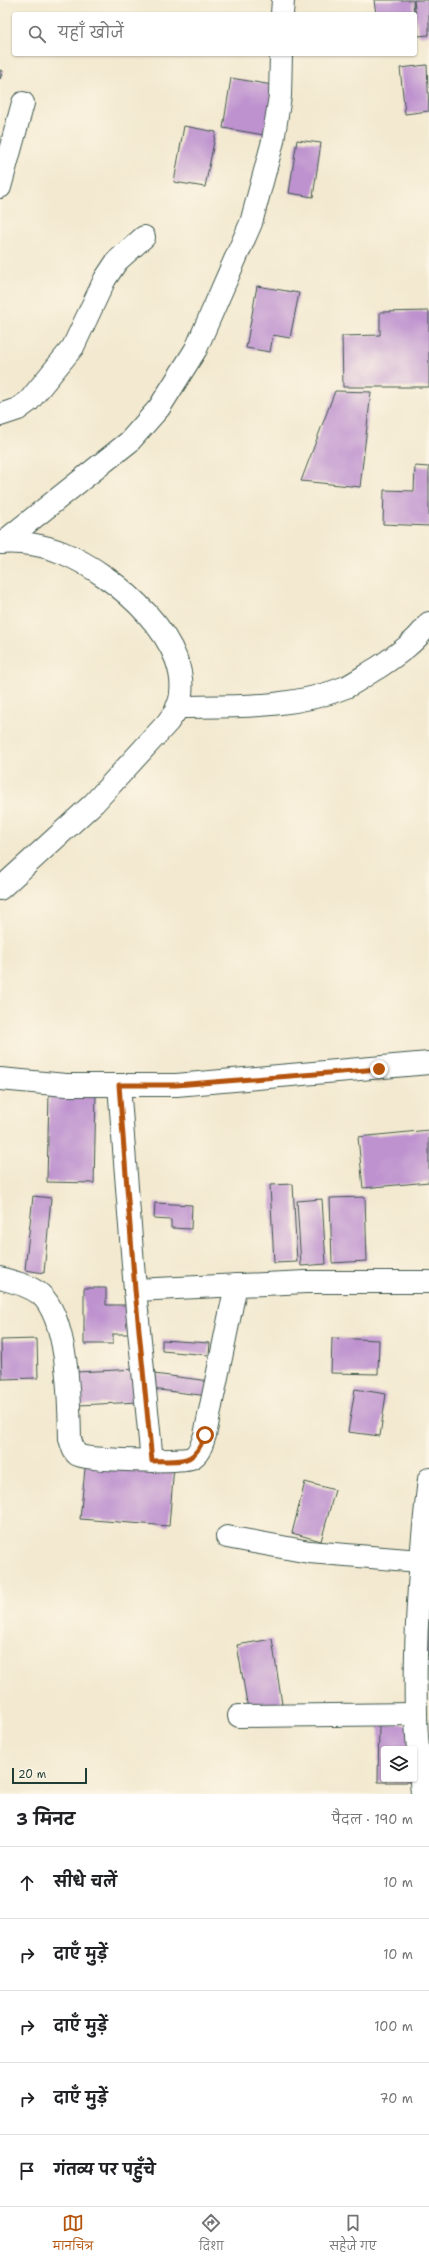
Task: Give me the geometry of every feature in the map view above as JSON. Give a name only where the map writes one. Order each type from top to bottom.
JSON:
[{"type":"street","points":[[282,12],[283,0]]},
{"type":"street","points":[[1,543],[129,442],[159,408],[196,349],[251,223],[273,141],[280,96],[281,56]]},
{"type":"street","points":[[0,187],[23,103]]},
{"type":"street","points":[[0,415],[18,409],[29,401],[73,347],[106,279],[117,261],[144,237]]},
{"type":"street","points":[[0,889],[94,803],[168,722],[178,707],[181,690],[175,657],[162,634],[142,608],[94,568],[62,552],[38,545],[1,543]]},
{"type":"street","points":[[178,707],[281,704],[320,696],[347,687],[397,656],[429,623]]},
{"type":"street","points":[[0,1079],[66,1085],[176,1085],[429,1063]]},
{"type":"street","points":[[119,1085],[135,1290],[152,1461]]},
{"type":"street","points":[[0,1278],[27,1286],[40,1294],[50,1306],[60,1336],[67,1377],[70,1439],[78,1456],[152,1461],[182,1460],[192,1458],[199,1451],[205,1435],[236,1285]]},
{"type":"street","points":[[135,1290],[306,1282],[429,1282]]},
{"type":"street","points":[[422,1794],[416,1714],[422,1675],[420,1561],[429,1479]]},
{"type":"street","points":[[227,1537],[309,1552],[420,1561]]},
{"type":"street","points":[[240,1716],[416,1714]]},
{"type":"building","points":[[374,0],[413,0],[414,12],[376,12]]},
{"type":"building","points":[[414,0],[429,0],[429,35],[418,36],[417,12],[415,12]]},
{"type":"building","points":[[427,65],[429,111],[405,114],[400,68]]},
{"type":"building","points":[[0,70],[3,71],[0,79]]},
{"type":"building","points":[[231,78],[278,86],[270,136],[223,128]]},
{"type":"building","points":[[184,126],[216,132],[205,187],[174,182]]},
{"type":"building","points":[[297,140],[321,143],[313,197],[289,193]]},
{"type":"building","points":[[257,286],[299,293],[290,338],[273,335],[270,352],[246,348]]},
{"type":"building","points":[[429,311],[429,387],[343,387],[342,336],[380,335],[380,312]]},
{"type":"building","points":[[335,391],[371,392],[360,487],[301,481]]},
{"type":"building","points":[[415,466],[429,467],[429,526],[383,524],[384,490],[414,491]]},
{"type":"building","points":[[49,1092],[96,1093],[94,1183],[47,1182]]},
{"type":"building","points":[[429,1130],[429,1182],[363,1188],[358,1137]]},
{"type":"building","points":[[293,1184],[297,1262],[274,1263],[270,1185]]},
{"type":"building","points":[[33,1196],[51,1198],[44,1273],[25,1270]]},
{"type":"building","points":[[365,1197],[367,1261],[332,1263],[330,1198]]},
{"type":"building","points":[[322,1199],[326,1264],[301,1266],[297,1201]]},
{"type":"building","points":[[155,1203],[192,1205],[191,1229],[171,1228],[171,1220],[154,1219]]},
{"type":"building","points":[[84,1288],[106,1288],[106,1305],[129,1305],[129,1334],[113,1334],[113,1344],[84,1344]]},
{"type":"building","points":[[332,1338],[379,1340],[378,1374],[331,1373]]},
{"type":"building","points":[[37,1339],[38,1378],[2,1379],[1,1340]]},
{"type":"building","points":[[162,1340],[210,1343],[209,1355],[162,1351]]},
{"type":"building","points":[[137,1369],[139,1402],[79,1405],[77,1372]]},
{"type":"building","points":[[154,1374],[210,1381],[208,1396],[152,1389]]},
{"type":"building","points":[[355,1389],[386,1394],[380,1436],[348,1432]]},
{"type":"building","points":[[86,1459],[174,1466],[169,1526],[80,1519]]},
{"type":"building","points":[[305,1482],[335,1490],[321,1541],[292,1533]]},
{"type":"building","points":[[425,1620],[429,1621],[429,1656],[421,1655]]},
{"type":"building","points":[[272,1639],[282,1704],[248,1709],[237,1645]]},
{"type":"building","points":[[379,1724],[411,1725],[410,1746],[381,1746],[381,1782],[378,1782]]},
{"type":"route","points":[[205,1435],[199,1451],[192,1458],[182,1460],[152,1461],[135,1290],[119,1085],[176,1085],[379,1069]]}]
